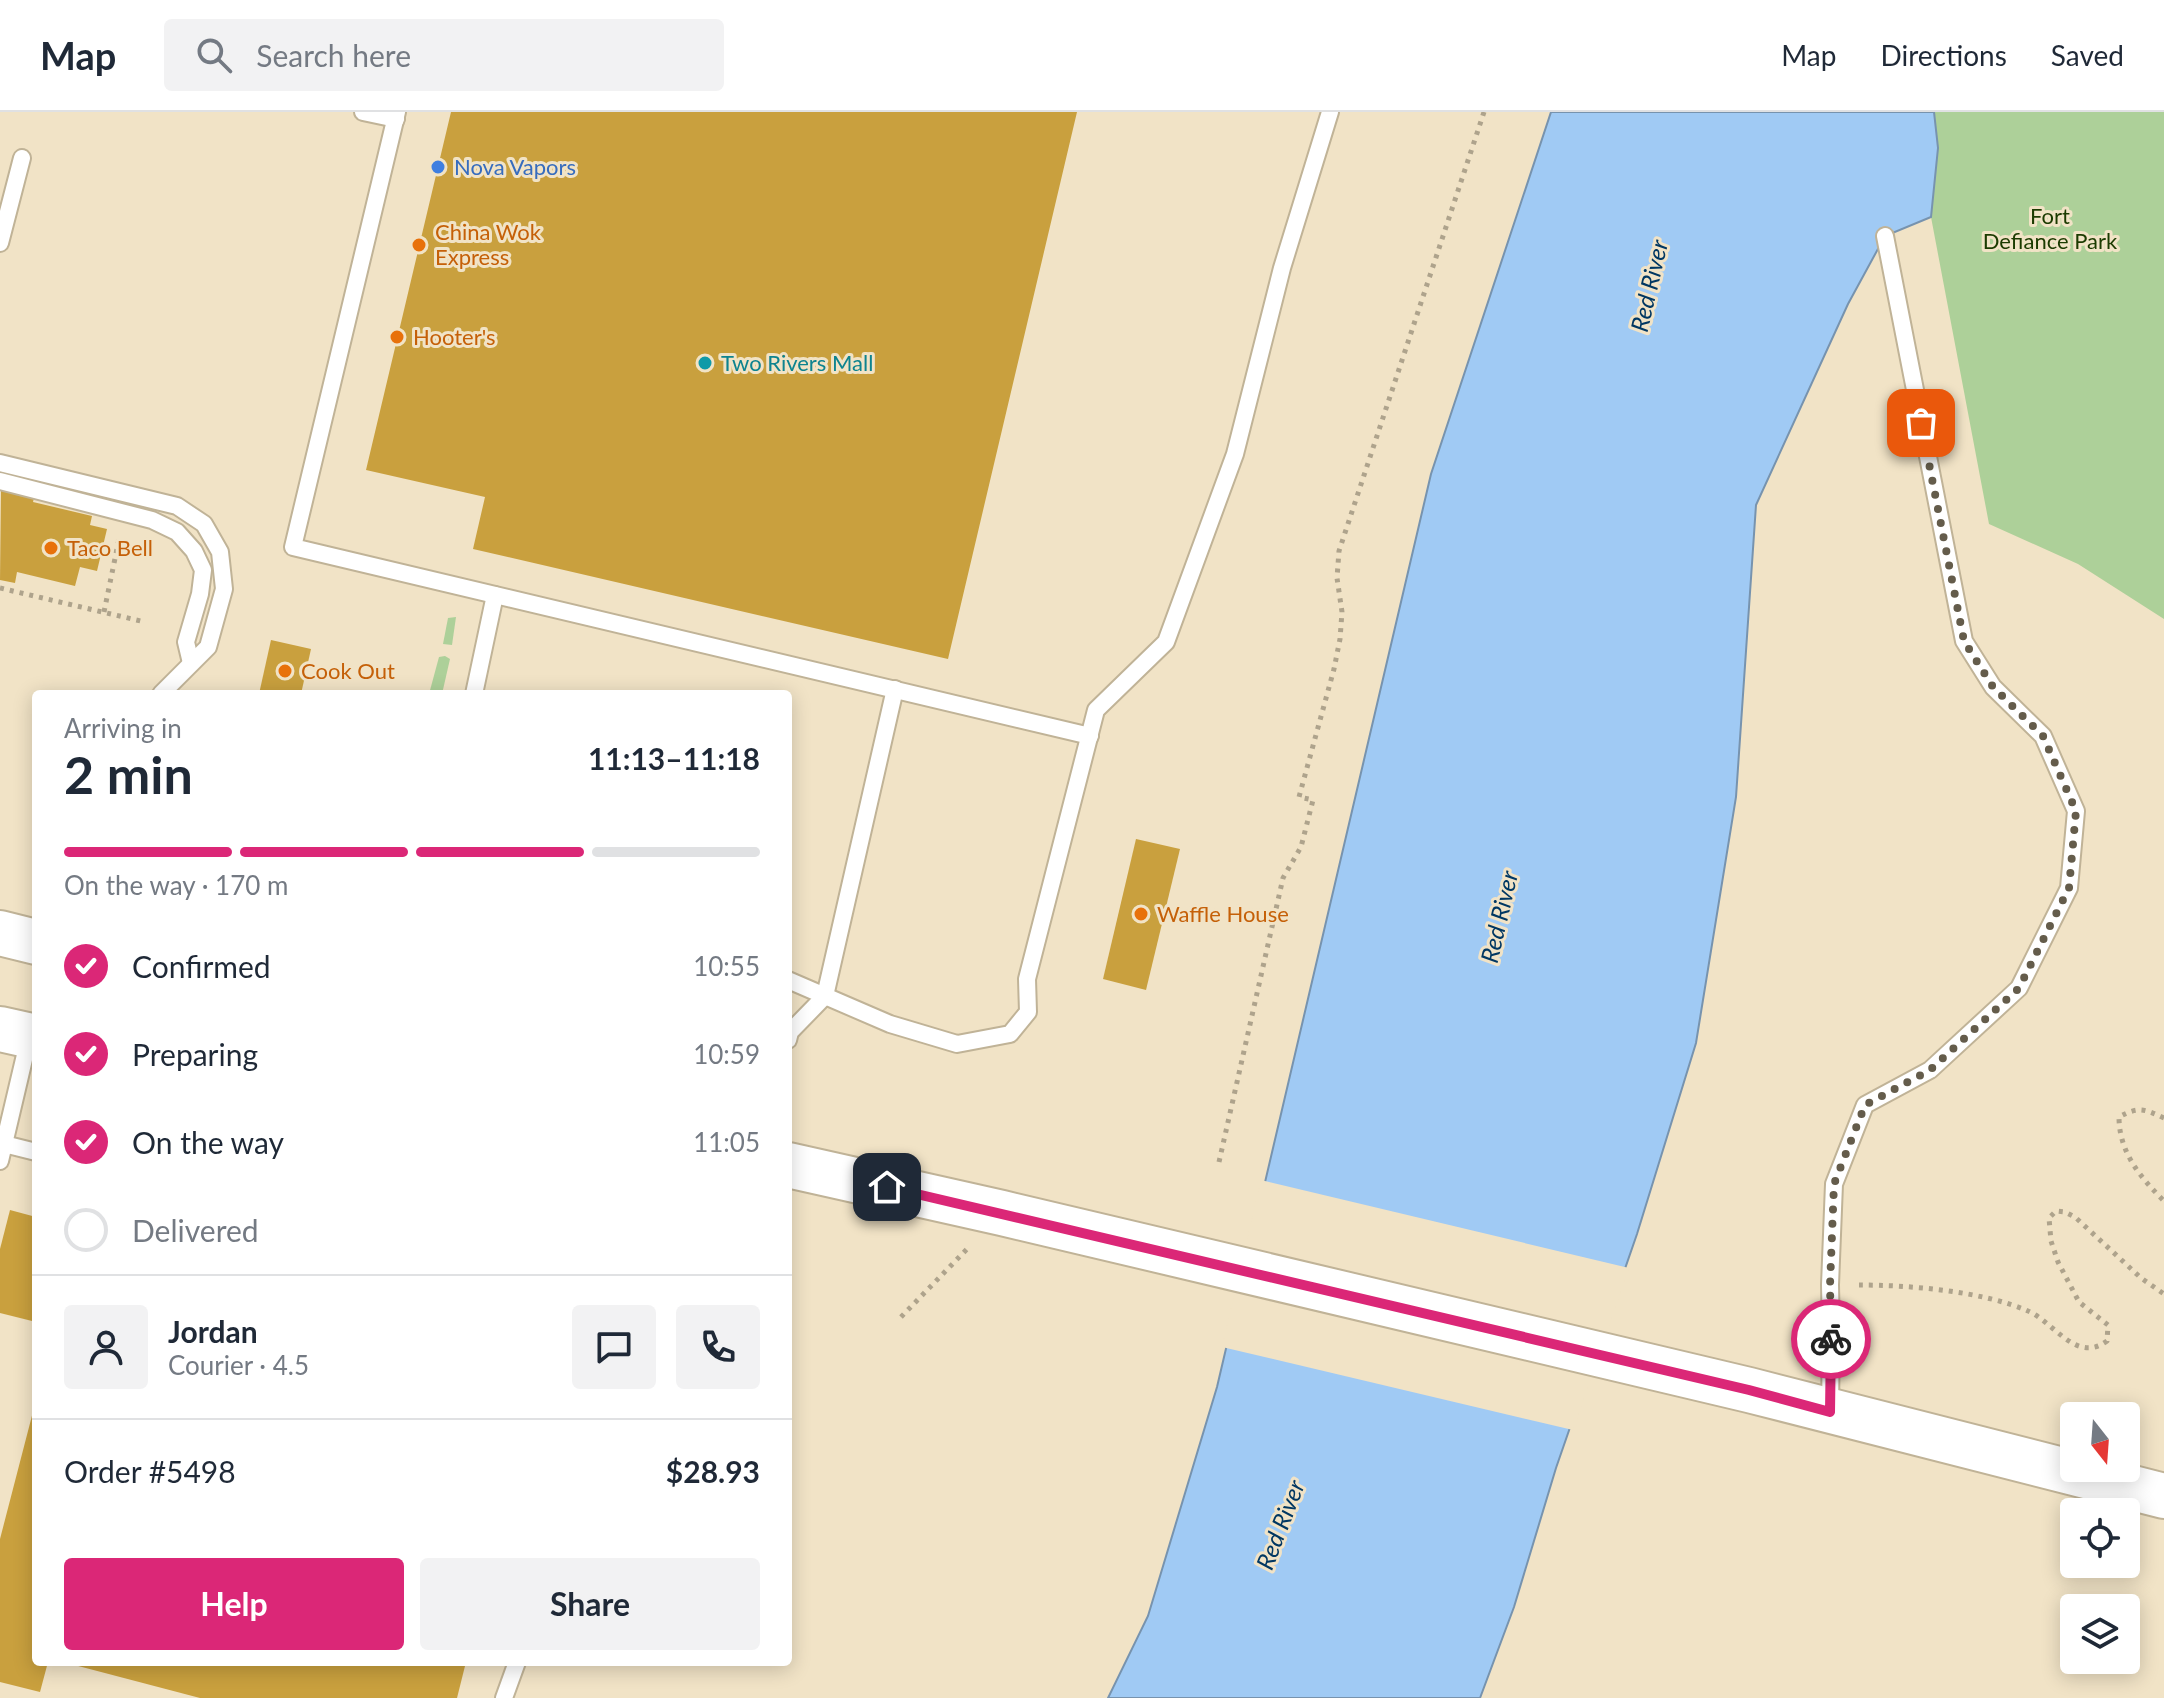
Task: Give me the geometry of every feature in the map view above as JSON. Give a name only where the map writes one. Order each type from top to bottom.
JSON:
[{"type":"highway","points":[[0,933],[32,941]]},
{"type":"highway","points":[[792,1166],[1749,1390],[2164,1496]]},
{"type":"lane","points":[[363,112],[396,116],[293,547],[1090,736]]},
{"type":"lane","points":[[792,982],[890,1024],[957,1044],[1010,1034],[1028,1012],[1027,979],[1096,710],[1166,642],[1235,454],[1282,268],[1330,112]]},
{"type":"lane","points":[[0,243],[22,158]]},
{"type":"lane","points":[[1830,1412],[1834,1184],[1865,1105],[1930,1070],[2019,988],[2069,888],[2076,811],[2043,736],[1993,687],[1964,641],[1885,236]]},
{"type":"lane","points":[[0,463],[177,506],[204,524],[220,552],[224,589],[208,647],[165,690]]},
{"type":"lane","points":[[0,481],[152,520],[177,532],[194,551],[203,570],[200,594],[186,642],[191,663]]},
{"type":"lane","points":[[475,690],[495,595]]},
{"type":"lane","points":[[792,1030],[825,996],[895,689]]},
{"type":"lane","points":[[22,1034],[2,1149],[32,1152]]},
{"type":"lane","points":[[504,1698],[516,1666]]},
{"type":"path","points":[[1219,1162],[1283,878],[1301,847],[1313,800],[1299,797],[1340,639],[1339,551],[1484,112]]},
{"type":"path","points":[[104,612],[125,513]]},
{"type":"path","points":[[0,588],[145,622]]},
{"type":"path","points":[[2164,1118],[2135,1108],[2119,1117],[2119,1132],[2128,1155],[2141,1178],[2164,1201]]},
{"type":"path","points":[[1830,1285],[1889,1285],[2005,1303],[2031,1312],[2065,1339],[2082,1348],[2098,1347],[2107,1341],[2108,1325],[2079,1302],[2058,1262],[2051,1241],[2049,1218],[2056,1211],[2075,1217],[2141,1278],[2164,1294]]},
{"type":"path","points":[[901,1317],[1002,1213]]},
{"type":"green space","name":"Fort Defiance Park","points":[[1934,112],[2164,112],[2164,619],[2078,564],[1989,524],[1931,217],[1938,148]]},
{"type":"green space","points":[[456,617],[452,645],[443,644],[448,618]]},
{"type":"green space","points":[[439,657],[450,659],[443,690],[430,690]]},
{"type":"water","name":"Red River","points":[[1551,112],[1934,112],[1938,148],[1931,217],[1885,236],[1848,304],[1756,505],[1736,797],[1696,1043],[1637,1234],[1556,1468],[1514,1607],[1480,1698],[1108,1698],[1148,1616],[1217,1387],[1431,474]]},
{"type":"pier","points":[[1261,1180],[1629,1268],[1573,1430],[1222,1347]]},
{"type":"building","name":"Two Rivers Mall","points":[[451,112],[1077,112],[948,659],[473,549],[485,497],[366,470]]},
{"type":"building","name":"Taco Bell","points":[[1,490],[34,498],[33,502],[92,516],[90,525],[107,529],[97,571],[80,567],[75,586],[17,572],[15,583],[0,580]]},
{"type":"building","name":"Cook Out","points":[[271,640],[311,649],[302,690],[260,690]]},
{"type":"building","name":"Waffle House","points":[[1136,839],[1180,849],[1146,990],[1103,979]]},
{"type":"building","points":[[10,1210],[32,1216],[32,1321],[0,1313],[0,1249]]},
{"type":"building","points":[[32,1416],[32,1666],[47,1666],[40,1692],[0,1682],[0,1539]]},
{"type":"building","points":[[78,1666],[465,1666],[457,1698],[200,1698]]},
{"type":"way so far","points":[[1831,1339],[1834,1184],[1865,1105],[1930,1070],[2019,988],[2069,888],[2076,811],[2043,736],[1993,687],[1964,641],[1921,423]]},
{"type":"place","name":"Nova Vapors","points":[[438,167]]},
{"type":"place","name":"China Wok Express","points":[[419,245]]},
{"type":"place","name":"Hooter's","points":[[397,337]]},
{"type":"place","name":"Two Rivers Mall","points":[[705,363]]},
{"type":"place","name":"Taco Bell","points":[[51,548]]},
{"type":"place","name":"Cook Out","points":[[285,671]]},
{"type":"place","name":"Waffle House","points":[[1141,914]]},
{"type":"route","points":[[887,1187],[1749,1390],[1830,1412],[1831,1339]]}]
